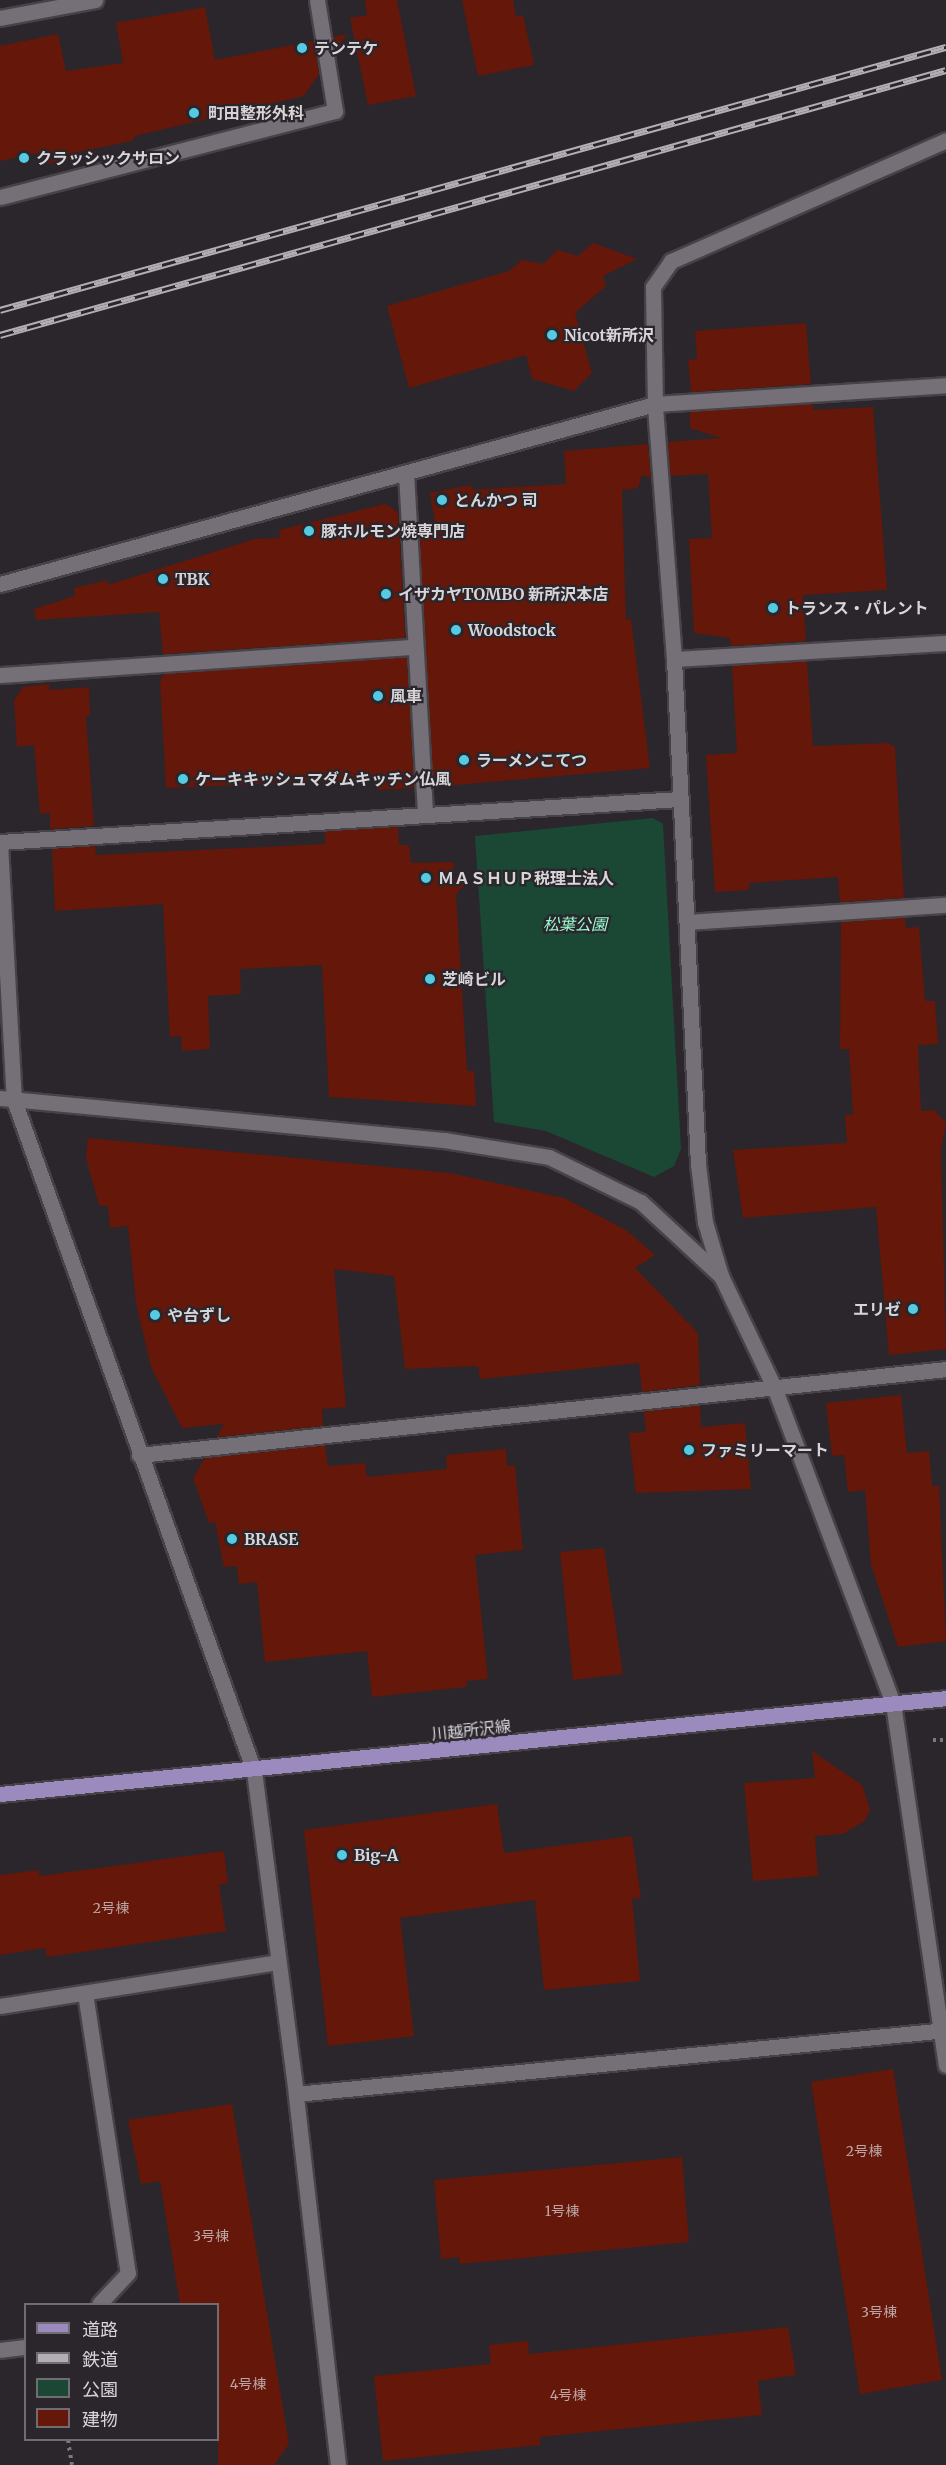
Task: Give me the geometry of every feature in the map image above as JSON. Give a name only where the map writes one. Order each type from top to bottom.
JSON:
[{"type":"main road","name":"川越所沢線","points":[[0,1794],[254,1771],[946,1698]]},
{"type":"street","points":[[0,18],[95,0]]},
{"type":"street","points":[[0,196],[335,111],[317,0]]},
{"type":"street","points":[[946,140],[671,261],[653,286],[655,404],[674,659],[698,1164],[705,1222],[721,1276],[774,1387],[893,1703],[943,2030],[946,2065]]},
{"type":"street","points":[[0,584],[655,404],[946,385]]},
{"type":"street","points":[[406,473],[425,813]]},
{"type":"street","points":[[674,659],[946,643]]},
{"type":"street","points":[[0,675],[414,647]]},
{"type":"street","points":[[338,2465],[296,2094],[254,1771],[7,1099],[0,843],[425,813],[679,799]]},
{"type":"street","points":[[687,922],[946,905]]},
{"type":"street","points":[[7,1099],[444,1140],[549,1157],[641,1202],[721,1276]]},
{"type":"street","points":[[139,1455],[946,1369]]},
{"type":"street","points":[[0,2006],[278,1962]]},
{"type":"street","points":[[85,1993],[128,2272],[100,2303]]},
{"type":"street","points":[[296,2094],[943,2030]]},
{"type":"street","points":[[0,2350],[24,2347]]},
{"type":"path","points":[[933,1740],[946,1740]]},
{"type":"path","points":[[68,2441],[72,2465]]},
{"type":"green space","name":"松葉公園","points":[[653,818],[663,824],[681,1149],[674,1166],[654,1177],[546,1131],[494,1122],[475,836]]},
{"type":"building","points":[[365,0],[397,0],[416,96],[368,105],[350,18],[367,15]]},
{"type":"building","points":[[462,0],[513,0],[516,17],[523,15],[534,65],[478,76]]},
{"type":"building","points":[[205,7],[215,60],[314,41],[319,74],[304,96],[135,136],[132,141],[79,152],[80,157],[47,164],[44,152],[0,161],[0,46],[58,34],[66,71],[123,63],[116,23]]},
{"type":"building","points":[[347,34],[335,51],[333,37]]},
{"type":"building","points":[[593,243],[637,259],[603,276],[606,286],[575,313],[592,373],[574,391],[532,379],[526,355],[409,388],[387,306],[509,271],[522,260],[543,264],[558,250],[578,256]]},
{"type":"building","points":[[806,323],[811,384],[691,392],[688,360],[697,359],[695,331]]},
{"type":"building","points":[[813,403],[813,410],[873,407],[887,590],[803,595],[806,641],[731,646],[730,638],[694,633],[689,539],[712,538],[708,474],[670,476],[668,442],[721,438],[690,428],[690,411]]},
{"type":"building","points":[[648,444],[651,478],[642,475],[638,488],[622,490],[626,620],[631,619],[650,768],[433,787],[419,523],[437,534],[430,493],[472,485],[472,490],[566,484],[564,451]]},
{"type":"building","points":[[385,504],[398,512],[405,638],[163,654],[159,612],[36,620],[34,609],[75,596],[74,588],[108,580],[108,585],[255,539],[280,538],[279,530]]},
{"type":"building","points":[[407,657],[414,788],[378,790],[377,779],[166,788],[160,681],[164,674]]},
{"type":"building","points":[[807,661],[813,746],[888,743],[895,747],[904,898],[840,902],[838,877],[749,883],[749,890],[715,892],[706,755],[737,753],[732,665]]},
{"type":"building","points":[[49,684],[49,690],[89,687],[90,716],[86,716],[94,826],[50,829],[50,813],[40,814],[34,745],[17,747],[14,700],[23,687]]},
{"type":"building","points":[[398,827],[399,845],[409,845],[411,863],[453,862],[454,878],[465,884],[456,894],[467,1071],[474,1071],[476,1106],[329,1097],[322,965],[240,969],[241,994],[208,996],[210,1049],[182,1051],[181,1036],[170,1037],[163,904],[55,911],[52,849],[95,846],[96,855],[325,844],[325,831]]},
{"type":"building","points":[[905,917],[906,928],[919,927],[925,1001],[935,1001],[938,1044],[918,1045],[921,1111],[934,1110],[946,1123],[941,1150],[946,1349],[889,1355],[876,1207],[743,1218],[733,1150],[847,1143],[845,1115],[853,1115],[849,1049],[840,1049],[841,922]]},
{"type":"building","points":[[88,1138],[450,1173],[564,1198],[626,1230],[655,1255],[635,1268],[698,1333],[700,1385],[642,1392],[639,1363],[480,1379],[478,1366],[405,1369],[394,1276],[334,1269],[346,1407],[322,1409],[323,1426],[217,1437],[224,1424],[182,1428],[151,1367],[136,1303],[128,1226],[110,1228],[108,1206],[99,1205],[86,1158]]},
{"type":"building","points":[[901,1395],[907,1453],[929,1451],[932,1486],[939,1486],[946,1641],[898,1647],[871,1564],[865,1490],[848,1492],[844,1455],[832,1456],[826,1403]]},
{"type":"building","name":"ファミリーマート","points":[[700,1405],[701,1427],[745,1423],[751,1489],[636,1493],[629,1433],[646,1432],[644,1411]]},
{"type":"building","points":[[325,1445],[328,1466],[365,1463],[367,1477],[447,1469],[446,1455],[506,1449],[507,1466],[515,1465],[523,1550],[475,1555],[488,1679],[466,1681],[467,1687],[372,1697],[367,1651],[265,1662],[257,1582],[239,1584],[237,1566],[224,1567],[215,1522],[209,1523],[193,1478],[205,1458]]},
{"type":"building","points":[[604,1548],[623,1674],[573,1680],[560,1552]]},
{"type":"building","points":[[812,1751],[862,1785],[870,1809],[865,1821],[843,1834],[815,1836],[818,1876],[753,1881],[744,1783],[815,1778]]},
{"type":"building","points":[[497,1804],[504,1853],[632,1836],[641,1898],[632,1899],[640,1981],[544,1990],[535,1900],[400,1918],[414,2036],[328,2046],[304,1830]]},
{"type":"building","points":[[224,1851],[228,1883],[219,1885],[226,1931],[47,1957],[45,1948],[0,1955],[0,1875],[38,1870],[40,1876]]},
{"type":"building","points":[[893,2069],[942,2380],[860,2394],[811,2082]]},
{"type":"building","points":[[232,2104],[289,2444],[274,2465],[218,2465],[219,2303],[180,2303],[160,2181],[141,2184],[128,2120]]},
{"type":"building","points":[[682,2157],[689,2242],[460,2264],[459,2257],[441,2259],[434,2180]]},
{"type":"building","points":[[788,2327],[796,2375],[758,2381],[762,2415],[540,2437],[540,2445],[383,2461],[374,2376],[491,2364],[489,2345],[528,2341],[529,2354]]},
{"type":"railway","points":[[0,310],[946,47]]},
{"type":"railway","points":[[0,335],[946,70]]},
{"type":"place","name":"テンテケ","points":[[302,48]]},
{"type":"place","name":"町田整形外科","points":[[194,113]]},
{"type":"place","name":"クラッシックサロン","points":[[24,158]]},
{"type":"place","name":"Nicot新所沢","points":[[552,335]]},
{"type":"place","name":"とんかつ 司","points":[[442,500]]},
{"type":"place","name":"豚ホルモン焼専門店","points":[[309,531]]},
{"type":"place","name":"TBK","points":[[163,579]]},
{"type":"place","name":"イザカヤTOMBO 新所沢本店","points":[[386,594]]},
{"type":"place","name":"トランス・パレント","points":[[773,608]]},
{"type":"place","name":"Woodstock","points":[[456,630]]},
{"type":"place","name":"風車","points":[[378,696]]},
{"type":"place","name":"ラーメンこてつ","points":[[464,760]]},
{"type":"place","name":"ケーキキッシュマダムキッチン仏風","points":[[183,779]]},
{"type":"place","name":"ＭＡＳＨＵＰ税理士法人","points":[[426,878]]},
{"type":"place","name":"芝崎ビル","points":[[430,979]]},
{"type":"place","name":"エリゼ","points":[[913,1309]]},
{"type":"place","name":"や台ずし","points":[[155,1315]]},
{"type":"place","name":"ファミリーマート","points":[[689,1450]]},
{"type":"place","name":"BRASE","points":[[232,1539]]},
{"type":"place","name":"Big-A","points":[[342,1855]]}]
